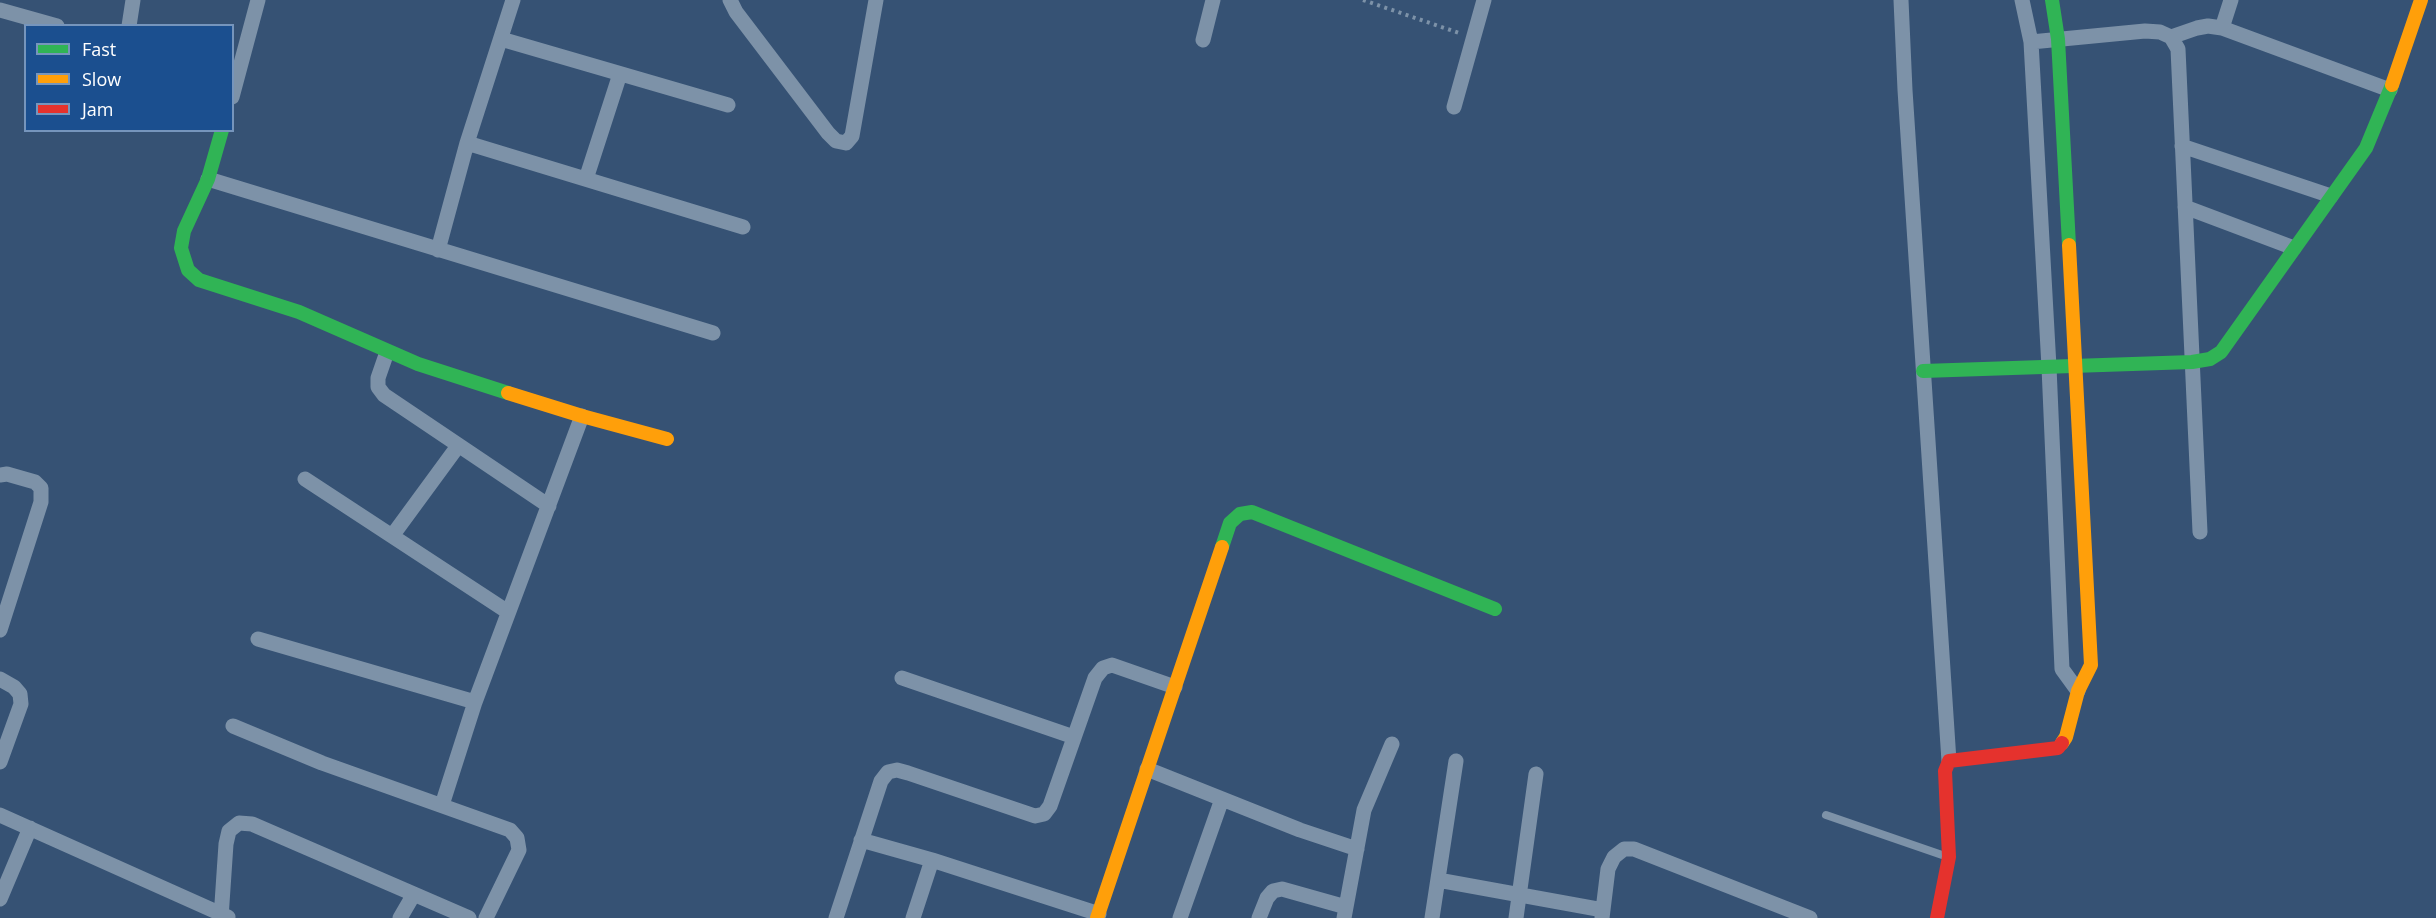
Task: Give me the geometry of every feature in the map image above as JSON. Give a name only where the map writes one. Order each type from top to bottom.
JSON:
[{"type":"street","points":[[129,24],[134,0]]},
{"type":"street","points":[[236,74],[258,0]]},
{"type":"street","points":[[438,250],[467,143],[513,0]]},
{"type":"street","points":[[730,0],[736,12],[828,133],[836,141],[846,142],[852,136],[876,0]]},
{"type":"street","points":[[1203,40],[1213,0]]},
{"type":"street","points":[[1454,107],[1484,0]]},
{"type":"street","points":[[1901,0],[1949,761],[1945,771],[1949,857],[1937,918]]},
{"type":"street","points":[[2022,0],[2031,42],[2049,367],[2062,669],[2078,691]]},
{"type":"street","points":[[1949,761],[2058,748],[2066,737],[2078,691],[2091,665],[2058,39],[2052,0]]},
{"type":"street","points":[[2222,28],[2231,0]]},
{"type":"street","points":[[1923,371],[2192,362],[2210,359],[2221,352],[2366,148],[2390,90],[2421,0]]},
{"type":"street","points":[[0,10],[50,24]]},
{"type":"street","points":[[2171,37],[2208,26],[2222,28],[2390,90]]},
{"type":"street","points":[[2031,42],[2145,31],[2160,32],[2171,37],[2178,49],[2200,532]]},
{"type":"street","points":[[501,39],[728,105]]},
{"type":"street","points":[[586,179],[620,74]]},
{"type":"street","points":[[221,132],[208,179],[184,231],[181,248],[188,270],[199,280],[299,312],[387,352],[582,416],[667,439]]},
{"type":"street","points":[[467,143],[743,227]]},
{"type":"street","points":[[2182,146],[2331,196]]},
{"type":"street","points":[[208,179],[713,333]]},
{"type":"street","points":[[2185,207],[2294,248]]},
{"type":"street","points":[[387,352],[378,378],[378,387],[384,395],[549,507]]},
{"type":"street","points":[[442,805],[475,702],[582,416]]},
{"type":"street","points":[[392,536],[458,446]]},
{"type":"street","points":[[0,476],[7,474],[35,482],[41,488],[41,502],[0,630]]},
{"type":"street","points":[[305,479],[508,612]]},
{"type":"street","points":[[861,840],[932,860],[1098,916],[1230,524],[1240,513],[1252,512],[1495,609]]},
{"type":"street","points":[[258,639],[475,702]]},
{"type":"street","points":[[840,917],[861,840],[881,781],[888,772],[897,770],[1035,816],[1044,814],[1050,806],[1095,678],[1103,668],[1112,665],[1175,687]]},
{"type":"street","points":[[902,678],[1074,737]]},
{"type":"street","points":[[0,679],[14,687],[20,694],[21,704],[0,762]]},
{"type":"street","points":[[233,726],[322,763],[510,830],[517,838],[519,850],[486,918]]},
{"type":"street","points":[[1259,918],[1267,898],[1273,891],[1282,890],[1345,913],[1364,810],[1392,744]]},
{"type":"street","points":[[1432,918],[1456,761]]},
{"type":"street","points":[[1148,769],[1357,849]]},
{"type":"street","points":[[1516,918],[1536,774]]},
{"type":"street","points":[[1180,918],[1222,799]]},
{"type":"street","points":[[0,815],[225,917],[226,844],[229,831],[240,823],[252,824],[469,918]]},
{"type":"street","points":[[0,899],[30,828]]},
{"type":"street","points":[[1438,880],[1519,894],[1602,914],[1608,869],[1614,857],[1624,849],[1634,849],[1810,918]]},
{"type":"street","points":[[913,918],[932,860]]},
{"type":"street","points":[[400,918],[414,894]]},
{"type":"lane","points":[[1826,815],[1949,857]]},
{"type":"path","points":[[1363,0],[1473,38]]},
{"type":"traffic: fast","points":[[2052,0],[2058,39],[2069,245]]},
{"type":"traffic: fast","points":[[1923,371],[2192,362],[2210,359],[2221,352],[2366,148],[2392,85]]},
{"type":"traffic: fast","points":[[221,132],[208,179],[184,231],[181,248],[188,270],[199,280],[299,312],[418,364],[508,393]]},
{"type":"traffic: fast","points":[[1222,547],[1230,523],[1240,514],[1252,512],[1495,609]]},
{"type":"traffic: slow","points":[[2392,85],[2421,0]]},
{"type":"traffic: slow","points":[[2062,743],[2066,737],[2078,691],[2091,665],[2069,245]]},
{"type":"traffic: slow","points":[[508,393],[667,439]]},
{"type":"traffic: slow","points":[[1097,918],[1222,547]]},
{"type":"traffic: jam","points":[[1937,918],[1949,857],[1945,771],[1949,761],[2058,748],[2062,743]]}]
